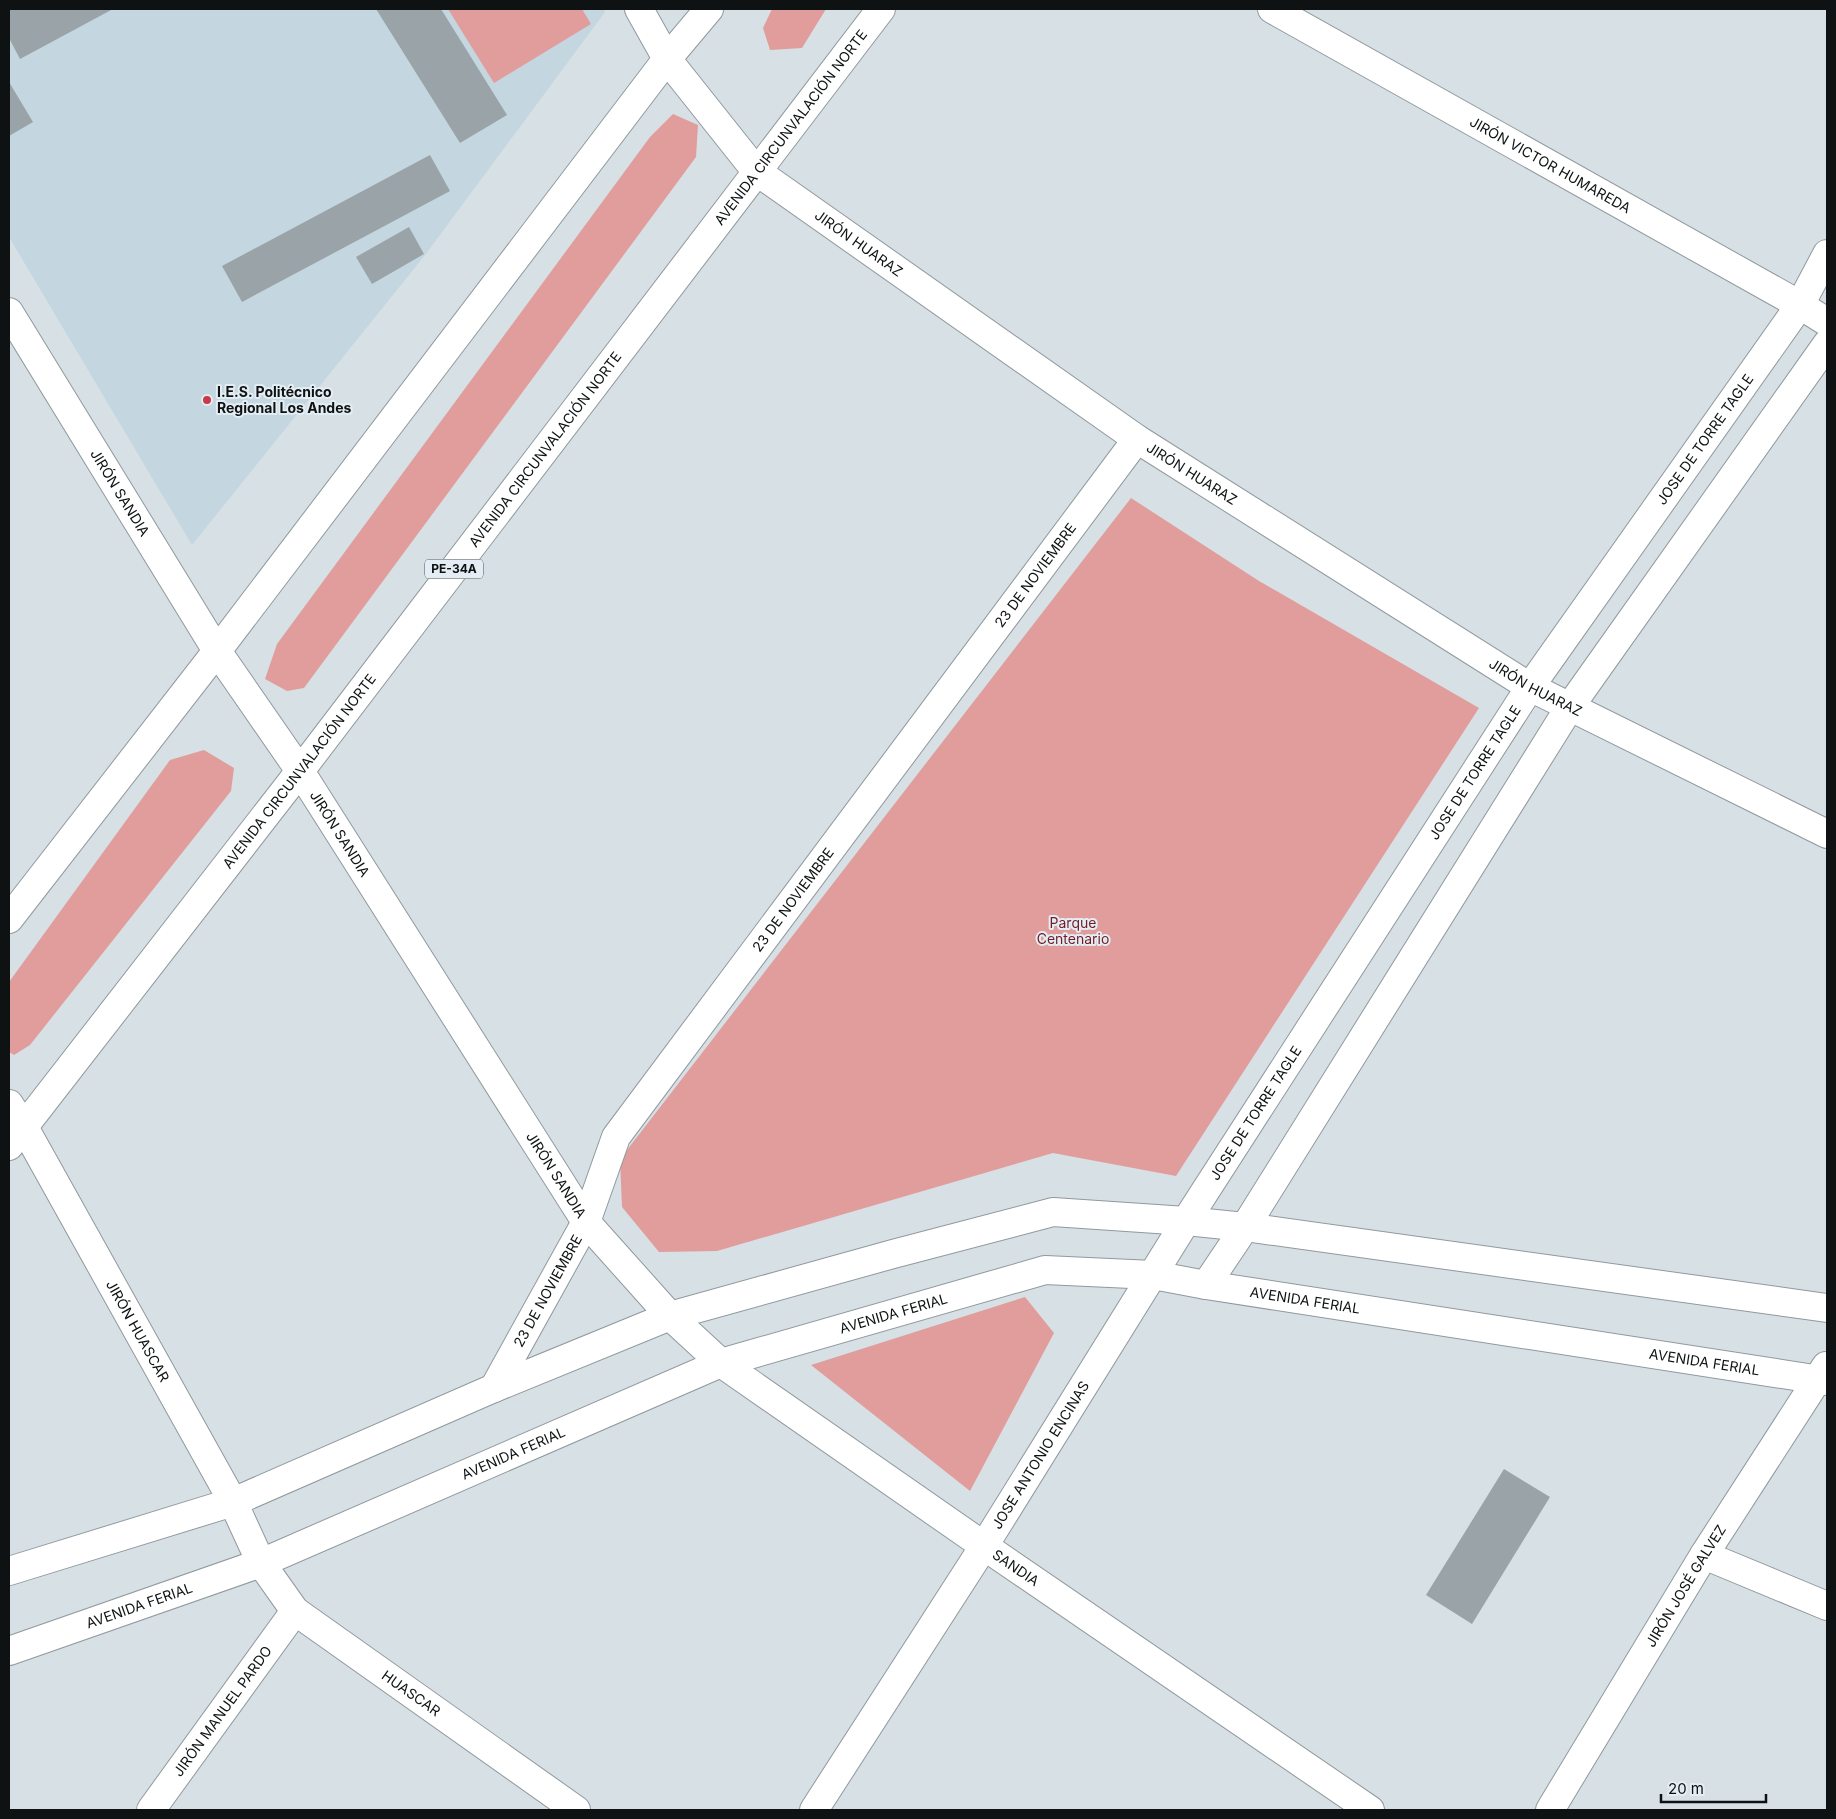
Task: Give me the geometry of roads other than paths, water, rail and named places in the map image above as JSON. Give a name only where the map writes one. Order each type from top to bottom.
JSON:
[{"type":"main road","name":"JIRÓN HUARAZ","points":[[639,9],[667,59],[756,171],[1137,439],[1530,687],[1569,708],[1827,834]]},
{"type":"main road","points":[[9,919],[217,651],[667,59],[709,9]]},
{"type":"main road","name":"AVENIDA CIRCUNVALACIÓN NORTE","points":[[16,1136],[300,771],[881,9]]},
{"type":"main road","name":"JIRÓN VICTOR HUMAREDA","points":[[1272,9],[1800,304],[1827,322]]},
{"type":"main road","name":"JOSE DE TORRE TAGLE","points":[[1153,1275],[1530,687],[1800,304],[1827,254]]},
{"type":"main road","name":"JIRÓN SANDIA","points":[[9,312],[217,651],[300,771],[586,1222],[670,1316]]},
{"type":"main road","points":[[1206,1286],[1245,1227],[1569,708],[1827,344]]},
{"type":"main road","name":"23 DE NOVIEMBRE","points":[[494,1388],[586,1222],[616,1137],[1137,439]]},
{"type":"main road","name":"JIRÓN HUASCAR","points":[[9,1104],[16,1136],[233,1502],[261,1563]]},
{"type":"main road","points":[[9,1571],[233,1502],[494,1388],[670,1316],[1053,1212],[1245,1227],[1827,1308]]},
{"type":"main road","name":"AVENIDA FERIAL","points":[[9,1651],[261,1563],[721,1363],[1045,1270],[1153,1275],[1206,1286],[1824,1375]]},
{"type":"main road","name":"JOSE ANTONIO ENCINAS","points":[[814,1810],[984,1546],[1153,1275]]},
{"type":"main road","name":"SANDIA","points":[[670,1316],[721,1363],[984,1546],[1370,1810]]},
{"type":"main road","name":"JIRÓN JOSÉ GALVEZ","points":[[1550,1810],[1704,1556],[1824,1375]]},
{"type":"main road","points":[[1704,1556],[1827,1606]]},
{"type":"main road","name":"HUASCAR","points":[[261,1563],[295,1611],[576,1810]]},
{"type":"main road","name":"JIRÓN MANUEL PARDO","points":[[150,1810],[295,1611]]},
{"type":"place","name":"I.E.S. Politécnico Regional Los Andes","points":[[207,400]]},
{"type":"park label","name":"Parque Centenario","points":[[1073,932]]}]
